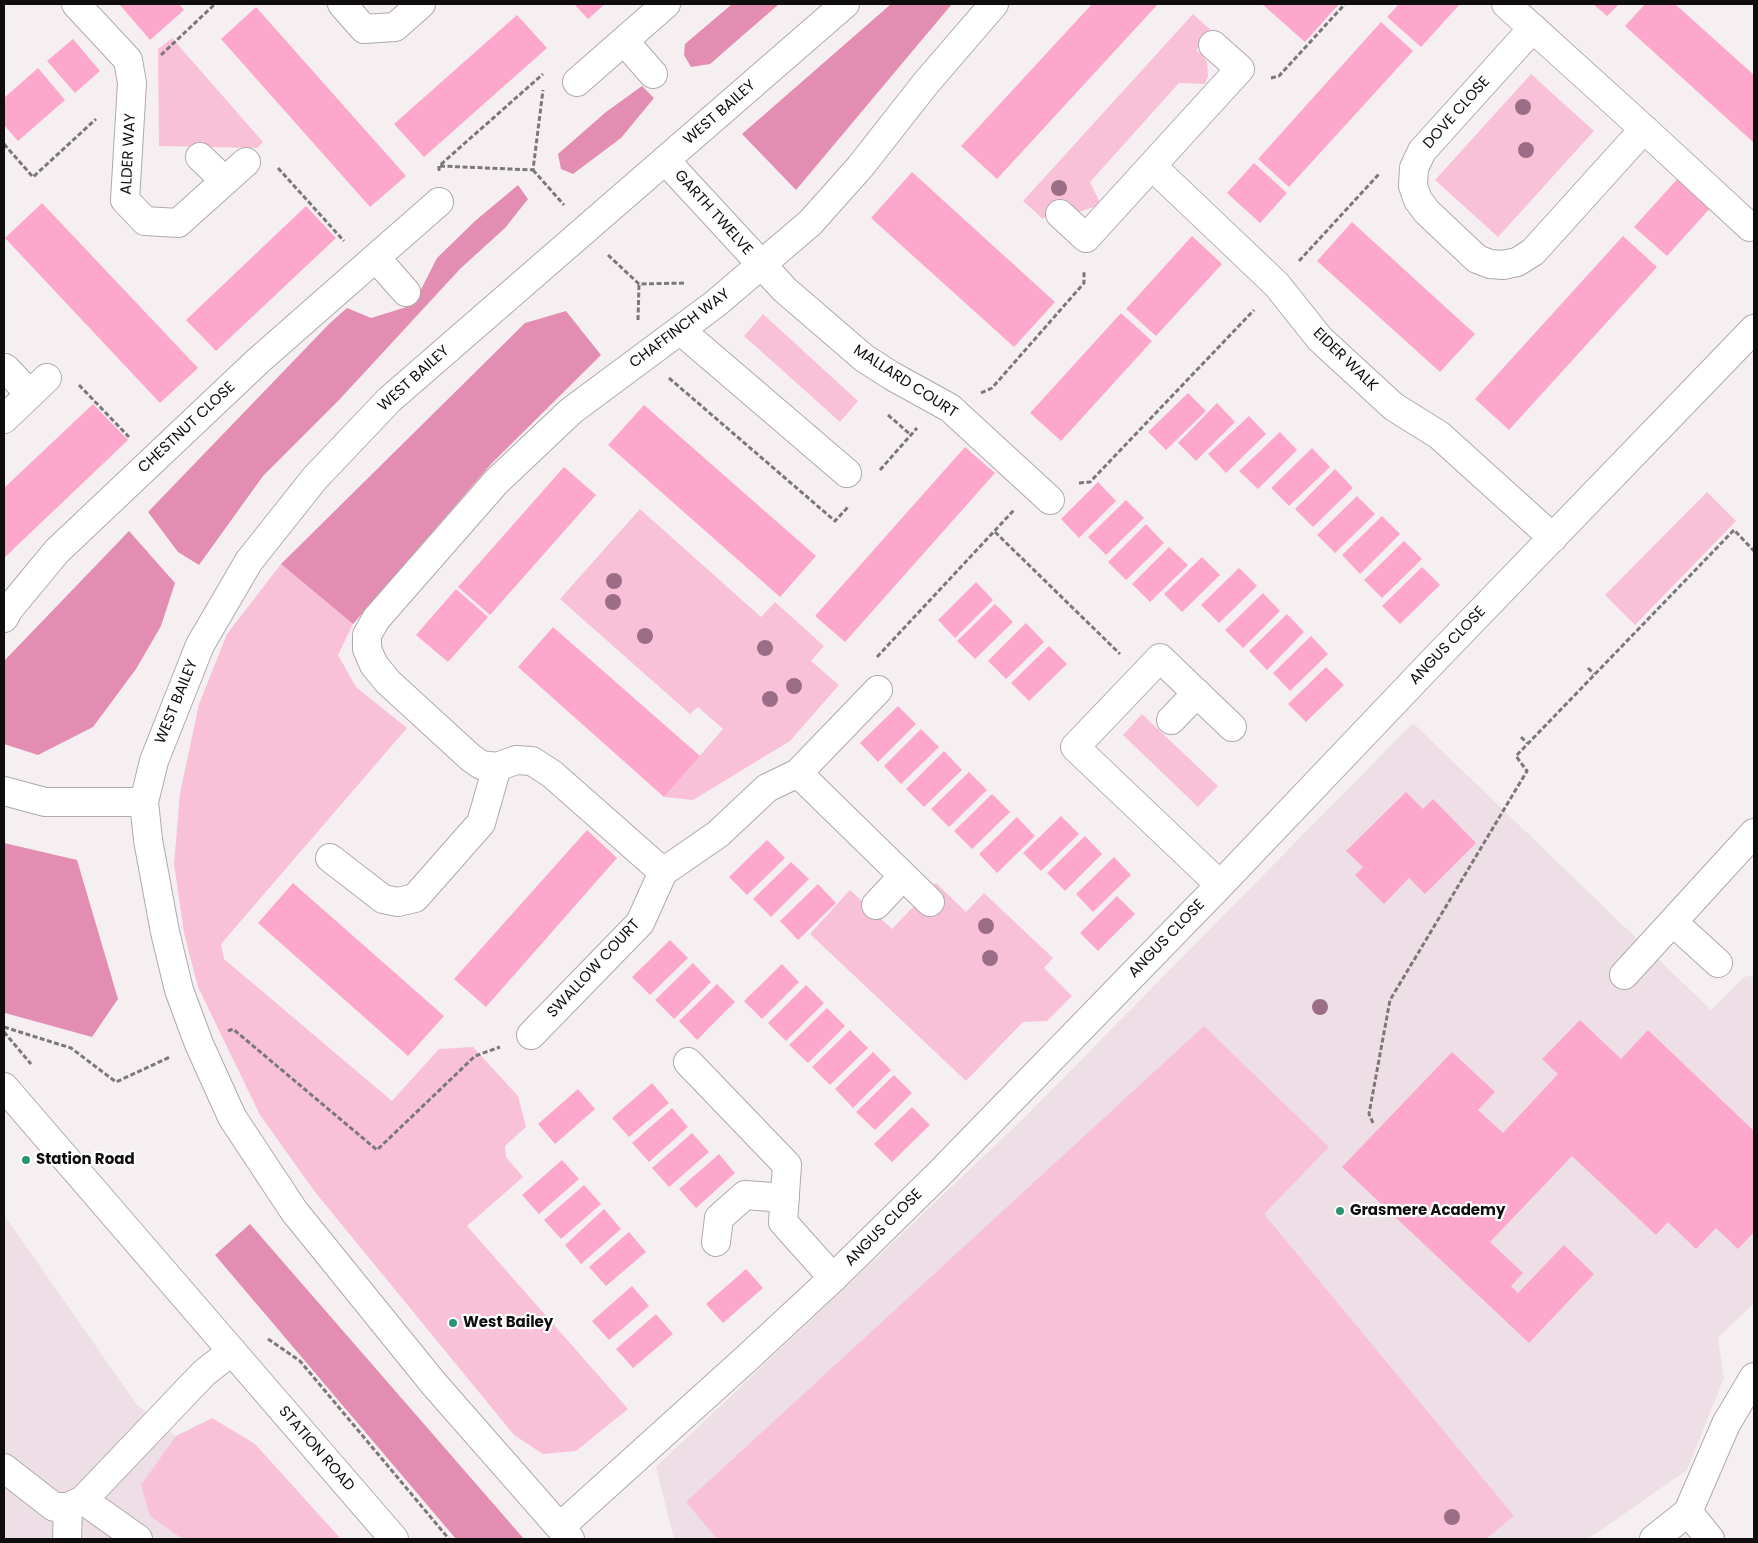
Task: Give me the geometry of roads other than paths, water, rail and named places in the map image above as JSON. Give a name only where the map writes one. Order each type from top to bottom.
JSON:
[{"type":"street","name":"ALDER WAY","points":[[76,4],[128,60],[132,83],[125,200],[144,221],[178,223],[246,162]]},
{"type":"street","points":[[342,4],[364,29],[395,27],[421,4]]},
{"type":"street","points":[[577,82],[666,4]]},
{"type":"street","name":"WEST BAILEY","points":[[565,1533],[434,1384],[294,1211],[232,1117],[199,1044],[179,990],[165,932],[148,840],[144,802],[154,761],[200,645],[249,561],[315,478],[389,400],[846,4]]},
{"type":"street","name":"CHAFFINCH WAY","points":[[497,767],[481,765],[471,758],[388,682],[374,665],[368,649],[368,634],[376,619],[496,482],[571,411],[715,304],[810,223],[860,167],[926,83],[994,4]]},
{"type":"street","points":[[1506,4],[1750,226]]},
{"type":"street","name":"DOVE CLOSE","points":[[1533,28],[1422,151],[1414,168],[1413,186],[1418,200],[1427,212],[1477,259],[1490,264],[1503,265],[1517,262],[1534,252],[1644,129]]},
{"type":"street","points":[[624,41],[653,74]]},
{"type":"street","points":[[1060,214],[1086,238],[1240,69],[1213,45]]},
{"type":"street","points":[[200,157],[225,182]]},
{"type":"street","name":"GARTH TWELVE","points":[[665,160],[760,265]]},
{"type":"street","name":"EIDER WALK","points":[[1152,166],[1277,285],[1320,340],[1394,407],[1439,435],[1553,538]]},
{"type":"street","name":"CHESTNUT CLOSE","points":[[6,610],[56,551],[259,360],[439,202]]},
{"type":"street","points":[[371,262],[406,292]]},
{"type":"street","name":"MALLARD COURT","points":[[760,265],[784,290],[864,358],[950,408],[1043,493]]},
{"type":"street","name":"ANGUS CLOSE","points":[[565,1533],[833,1278],[940,1172],[1754,329]]},
{"type":"street","points":[[680,330],[847,473]]},
{"type":"street","points":[[4,419],[38,386],[5,368]]},
{"type":"street","points":[[1220,884],[1075,746],[1160,658],[1232,727]]},
{"type":"street","points":[[330,858],[383,900],[398,902],[415,898],[481,823],[497,767],[516,760],[532,761],[552,774],[663,872],[718,834],[767,788],[798,773],[878,690]]},
{"type":"street","points":[[1171,720],[1197,693]]},
{"type":"street","points":[[798,773],[930,902]]},
{"type":"street","points":[[4,790],[45,802],[144,802]]},
{"type":"street","points":[[1624,975],[1754,833]]},
{"type":"street","name":"SWALLOW COURT","points":[[531,1035],[640,923],[663,872]]},
{"type":"street","points":[[876,905],[904,876]]},
{"type":"street","points":[[1673,922],[1718,963]]},
{"type":"street","points":[[688,1062],[787,1165],[783,1222],[833,1278]]},
{"type":"street","name":"STATION ROAD","points":[[4,1086],[394,1539]]},
{"type":"street","points":[[716,1242],[718,1218],[745,1194],[784,1198]]},
{"type":"street","points":[[67,1539],[76,1503],[204,1373],[232,1352]]},
{"type":"street","points":[[1654,1539],[1688,1512],[1726,1424],[1754,1377]]},
{"type":"street","points":[[4,1468],[54,1506],[76,1503],[138,1539]]},
{"type":"street","points":[[1688,1512],[1710,1539]]},
{"type":"place","name":"Station Road","points":[[26,1160]]},
{"type":"place","name":"Grasmere Academy","points":[[1340,1211]]},
{"type":"place","name":"West Bailey","points":[[453,1323]]}]
